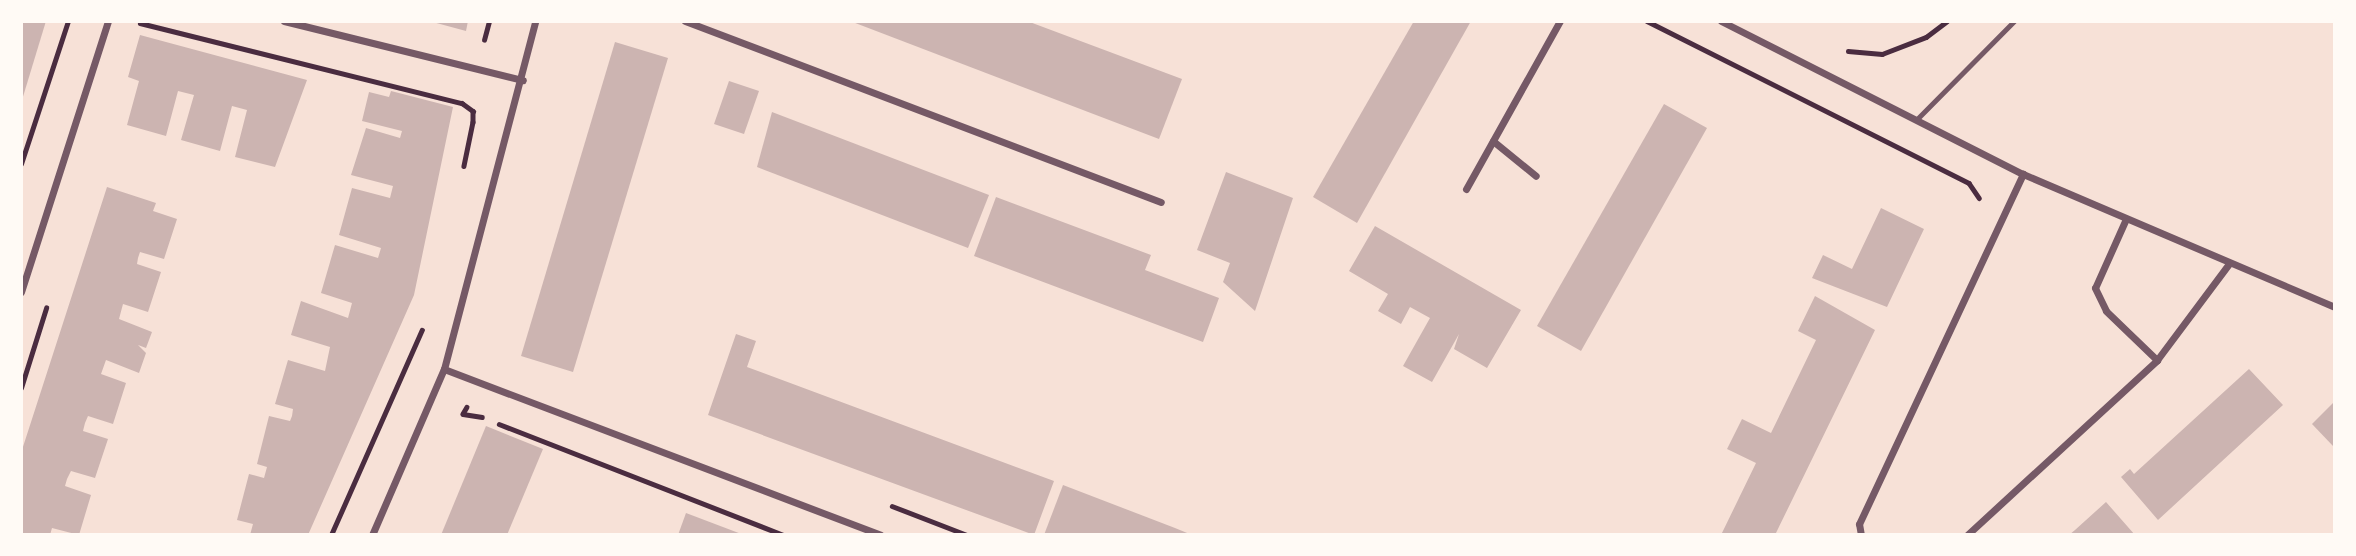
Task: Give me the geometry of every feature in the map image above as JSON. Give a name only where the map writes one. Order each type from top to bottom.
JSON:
[{"type":"street","points":[[21,292],[108,21]]},
{"type":"street","points":[[284,21],[523,80]]},
{"type":"street","points":[[372,535],[444,369],[523,80],[535,21]]},
{"type":"street","points":[[685,21],[1161,202]]},
{"type":"street","points":[[1466,188],[1560,21]]},
{"type":"street","points":[[1721,21],[2023,174],[2228,265],[2335,307]]},
{"type":"street","points":[[1493,141],[1536,176]]},
{"type":"street","points":[[1861,535],[1859,524],[2023,174]]},
{"type":"street","points":[[2125,221],[2095,288],[2106,311],[2157,360]]},
{"type":"street","points":[[1967,535],[2157,360],[2228,265]]},
{"type":"street","points":[[444,369],[880,535]]},
{"type":"lane","points":[[1917,119],[2014,21]]},
{"type":"path","points":[[21,164],[68,21]]},
{"type":"path","points":[[140,21],[468,107]]},
{"type":"path","points":[[483,42],[489,21]]},
{"type":"path","points":[[1647,21],[1969,183],[1975,196]]},
{"type":"path","points":[[1839,50],[1882,54],[1926,37],[1947,21]]},
{"type":"path","points":[[463,175],[473,122],[468,107],[473,96]]},
{"type":"path","points":[[331,535],[425,323]]},
{"type":"path","points":[[463,414],[783,535]]},
{"type":"building","points":[[21,21],[46,21],[22,100],[21,100]]},
{"type":"building","points":[[429,21],[468,21],[466,31]]},
{"type":"building","points":[[850,21],[1027,21],[1182,79],[1159,139]]},
{"type":"building","points":[[1414,21],[1471,21],[1357,223],[1313,197]]},
{"type":"building","points":[[140,35],[307,80],[275,167],[235,157],[247,110],[232,106],[220,151],[181,140],[194,95],[178,91],[166,136],[127,125],[139,81],[128,77]]},
{"type":"building","points":[[615,42],[668,58],[573,372],[521,356]]},
{"type":"building","points":[[729,81],[759,91],[744,134],[714,124]]},
{"type":"building","points":[[391,91],[453,107],[414,295],[308,535],[250,535],[253,524],[237,520],[249,474],[264,478],[267,467],[257,464],[269,416],[290,421],[292,416],[293,409],[275,404],[288,360],[325,371],[330,347],[291,335],[301,301],[348,318],[352,303],[321,293],[335,245],[378,258],[381,248],[339,235],[352,188],[390,198],[393,186],[351,175],[366,128],[400,138],[402,131],[362,121],[369,92],[389,97]]},
{"type":"building","points":[[1664,104],[1707,128],[1581,351],[1537,326]]},
{"type":"building","points":[[772,112],[989,195],[968,248],[757,167]]},
{"type":"building","points":[[1226,172],[1293,198],[1255,311],[1223,282],[1230,263],[1197,250]]},
{"type":"building","points":[[107,187],[156,203],[153,211],[177,219],[164,259],[140,252],[138,258],[137,264],[161,272],[148,312],[123,304],[119,319],[152,332],[146,348],[138,345],[146,353],[139,373],[106,360],[101,374],[126,383],[113,424],[88,416],[85,423],[83,431],[108,439],[95,478],[71,471],[67,479],[65,486],[91,495],[79,535],[52,528],[50,535],[21,535],[21,453]]},
{"type":"building","points":[[996,197],[1151,255],[1145,270],[1219,298],[1203,342],[974,256]]},
{"type":"building","points":[[1881,208],[1924,229],[1887,307],[1812,278],[1823,255],[1852,269]]},
{"type":"building","points":[[1375,226],[1521,310],[1487,368],[1454,349],[1459,334],[1432,382],[1403,366],[1430,318],[1410,307],[1401,324],[1378,311],[1388,294],[1349,271]]},
{"type":"building","points":[[1815,296],[1875,330],[1775,535],[1721,535],[1756,463],[1727,449],[1742,419],[1771,433],[1816,340],[1798,331]]},
{"type":"building","points":[[736,334],[756,341],[747,367],[1054,481],[1034,535],[708,415]]},
{"type":"building","points":[[2249,369],[2283,405],[2158,520],[2121,477],[2130,469],[2134,474]]},
{"type":"building","points":[[2335,401],[2335,443],[2333,446],[2312,424]]},
{"type":"building","points":[[486,426],[543,449],[507,535],[441,535]]},
{"type":"building","points":[[1063,485],[1175,528],[1192,535],[1044,535]]},
{"type":"building","points":[[2106,502],[2135,535],[2069,535],[2075,530]]},
{"type":"building","points":[[686,513],[744,535],[678,535]]}]
